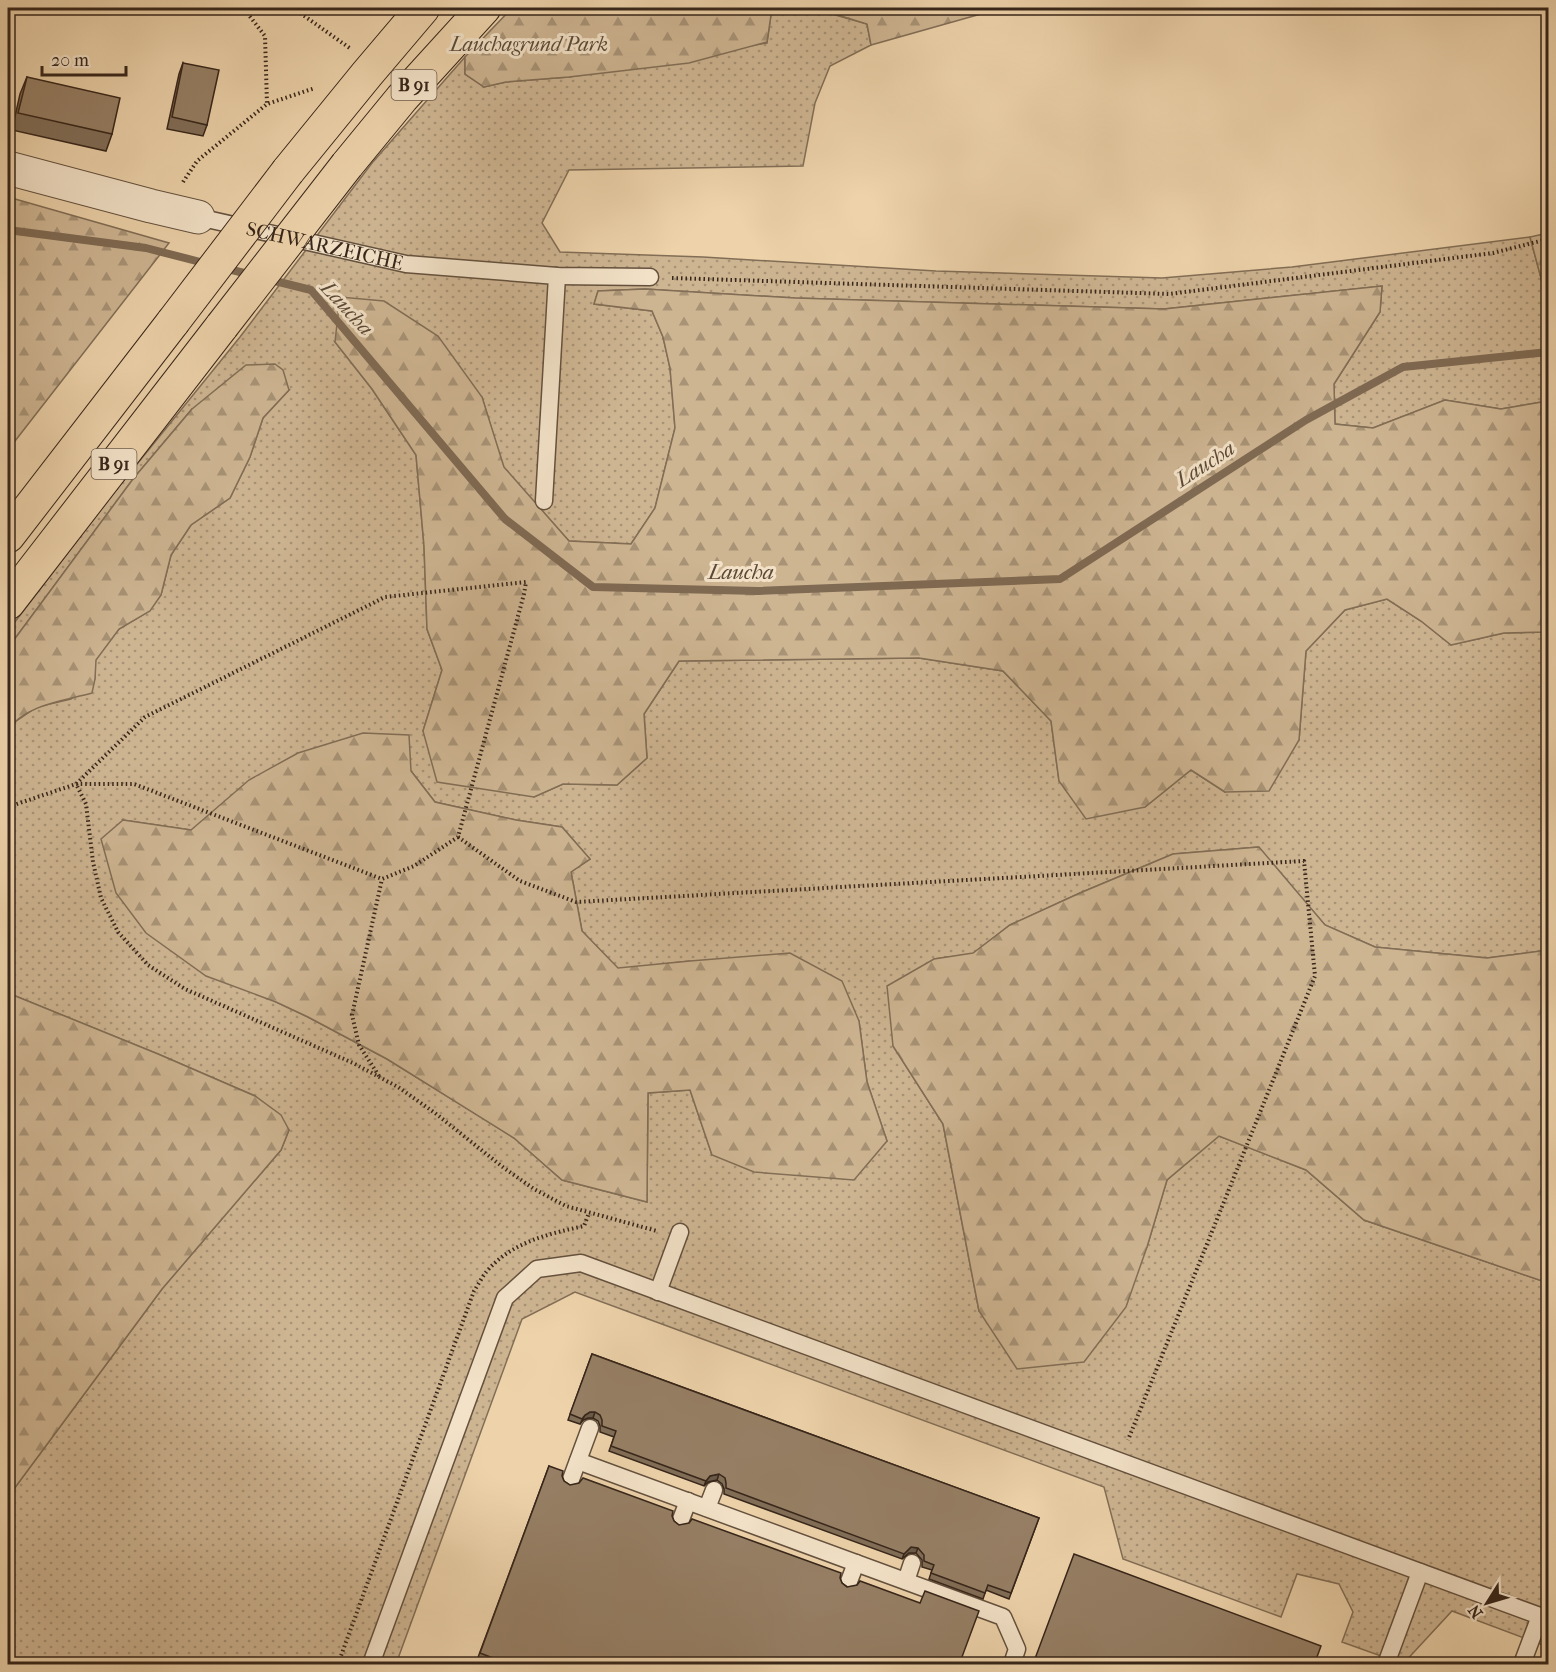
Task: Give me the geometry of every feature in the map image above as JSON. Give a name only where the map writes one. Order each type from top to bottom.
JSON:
[{"type":"highway","name":"B 91","points":[[8,536],[288,171],[423,8]]},
{"type":"highway","name":"B 91","points":[[8,603],[347,165],[402,98],[484,8]]},
{"type":"street","name":"SCHWARZEICHE","points":[[8,168],[198,217]]},
{"type":"lane","name":"SCHWARZEICHE","points":[[198,217],[406,264],[557,276],[650,277]]},
{"type":"lane","points":[[544,501],[557,276]]},
{"type":"lane","points":[[658,1292],[679,1234]]},
{"type":"lane","points":[[371,1665],[506,1298],[537,1269],[581,1263],[1544,1618],[1522,1665]]},
{"type":"lane","points":[[570,1482],[590,1428]]},
{"type":"lane","points":[[578,1461],[1003,1617],[1017,1649],[1012,1665]]},
{"type":"lane","points":[[707,1508],[714,1490]]},
{"type":"lane","points":[[680,1522],[688,1501]]},
{"type":"lane","points":[[848,1584],[856,1563]]},
{"type":"lane","points":[[906,1581],[912,1563]]},
{"type":"lane","points":[[1386,1665],[1420,1572]]},
{"type":"path","points":[[249,8],[248,14],[265,36],[267,104]]},
{"type":"path","points":[[293,8],[353,51]]},
{"type":"path","points":[[150,206],[181,185],[197,162],[267,104],[324,85]]},
{"type":"path","points":[[650,277],[1169,294],[1493,253],[1548,239]]},
{"type":"path","points":[[8,807],[76,784],[134,784],[382,879],[414,866],[458,837],[526,582],[385,597],[145,717],[76,784]]},
{"type":"path","points":[[76,784],[87,804],[93,862],[101,898],[118,932],[148,965],[185,989],[353,1063],[398,1087],[435,1113],[504,1168],[534,1189],[567,1206],[679,1234]]},
{"type":"path","points":[[458,837],[520,881],[576,903],[1304,861],[1315,976],[1119,1461]]},
{"type":"path","points":[[380,1078],[359,1046],[352,1015],[382,879]]},
{"type":"path","points":[[338,1665],[474,1291],[487,1272],[508,1252],[550,1233],[584,1226],[589,1213]]},
{"type":"green space","name":"Lauchagrund Park","points":[[512,8],[772,8],[767,42],[689,63],[506,82],[484,87],[465,74],[465,57]]},
{"type":"green space","points":[[772,8],[819,8],[825,12],[867,24],[871,45],[830,66],[815,103],[803,166],[569,170],[542,223],[560,252],[703,257],[936,271],[1162,278],[1292,267],[1530,237],[1548,304],[1548,401],[1501,409],[1445,400],[1373,428],[1335,424],[1334,384],[1380,312],[1382,286],[1164,309],[795,298],[645,289],[598,291],[594,304],[652,311],[663,337],[670,368],[675,428],[655,508],[631,544],[569,541],[503,467],[482,397],[335,342],[372,389],[416,455],[424,546],[427,629],[442,670],[423,731],[534,797],[563,784],[617,785],[647,758],[644,714],[679,661],[919,658],[1003,671],[1051,721],[1059,781],[1145,807],[1191,770],[1225,792],[1299,740],[1306,651],[1345,610],[1387,599],[1421,621],[1451,645],[1504,633],[1548,632],[1548,950],[1487,958],[1375,947],[1325,925],[1258,847],[1173,854],[1010,925],[973,954],[934,959],[893,1046],[943,1124],[979,1311],[1147,1247],[1167,1180],[1219,1136],[1306,1170],[1364,1220],[1548,1283],[1548,1647],[1452,1611],[1403,1664],[1342,1642],[1353,1612],[1339,1584],[1297,1574],[1281,1617],[1123,1559],[1104,1487],[575,1292],[522,1319],[396,1664],[8,1664],[8,1497],[162,1289],[281,1150],[289,1130],[255,1096],[8,993],[8,729],[37,707],[71,699],[95,679],[95,660],[119,629],[149,611],[161,595],[171,555],[191,525],[230,498],[250,457],[263,418],[289,390],[192,409],[133,479],[8,648],[8,631],[112,495],[240,337],[372,163],[465,57],[465,74],[484,87],[506,82],[569,77],[767,43]],"holes":[[[411,771],[435,802],[516,820],[562,827],[590,859],[571,872],[582,931],[618,969],[690,961],[859,1021],[867,1082],[887,1141],[712,1155],[690,1090],[648,1093],[647,1202],[562,1180],[514,1138],[470,1110],[387,1059],[276,1002],[123,820],[191,830]]]},
{"type":"green space","points":[[819,8],[1002,8],[871,45],[867,24]]},
{"type":"green space","points":[[8,197],[169,243],[8,450]]},
{"type":"green space","points":[[1548,233],[1548,304],[1530,237]]},
{"type":"green space","points":[[1382,286],[1380,312],[1334,384],[1335,424],[1373,428],[1445,400],[1501,409],[1548,401],[1548,632],[1504,633],[1451,645],[1421,621],[1387,599],[1345,610],[1306,651],[1299,740],[1269,791],[1225,792],[1191,770],[1145,807],[1086,819],[1059,781],[1051,721],[1003,671],[919,658],[679,661],[644,714],[647,758],[617,785],[563,784],[534,797],[437,782],[423,731],[442,670],[427,629],[424,546],[416,455],[372,389],[335,342],[340,297],[384,301],[438,336],[482,397],[504,467],[569,541],[631,544],[655,508],[675,428],[670,368],[663,337],[652,311],[594,304],[598,291],[645,289],[795,298],[1164,309]]},
{"type":"green space","points":[[275,364],[283,370],[289,390],[263,418],[250,457],[230,498],[191,525],[171,555],[161,595],[150,611],[119,629],[96,660],[92,693],[36,709],[25,714],[8,729],[8,648],[133,479],[192,409],[246,365]]},
{"type":"green space","points":[[363,733],[409,735],[411,771],[435,802],[516,820],[562,827],[590,859],[571,872],[582,931],[618,968],[790,953],[842,981],[859,1021],[867,1082],[887,1141],[854,1180],[754,1172],[712,1155],[690,1090],[648,1093],[647,1202],[562,1180],[514,1138],[387,1059],[276,1002],[206,976],[146,933],[116,893],[101,839],[123,820],[191,830],[249,780],[298,753]]},
{"type":"green space","points":[[1259,847],[1325,925],[1375,947],[1487,958],[1548,950],[1548,1283],[1364,1220],[1306,1170],[1219,1136],[1167,1180],[1126,1307],[1084,1362],[1017,1369],[979,1311],[943,1124],[893,1046],[887,986],[934,959],[973,953],[1010,925],[1173,854]]},
{"type":"green space","points":[[8,993],[255,1096],[281,1115],[289,1130],[281,1150],[162,1289],[8,1497]]},
{"type":"building","points":[[183,63],[219,70],[207,125],[172,117]]},
{"type":"building","points":[[27,77],[120,98],[112,134],[18,113]]},
{"type":"building","points":[[592,1354],[1039,1518],[1011,1593],[988,1585],[985,1593],[931,1573],[934,1565],[924,1561],[924,1555],[918,1548],[911,1547],[904,1554],[726,1488],[725,1478],[719,1474],[710,1476],[706,1481],[611,1446],[616,1431],[602,1426],[600,1415],[590,1412],[582,1419],[570,1414]]},
{"type":"building","points":[[549,1466],[563,1471],[564,1481],[570,1485],[579,1483],[583,1478],[673,1511],[674,1521],[679,1525],[689,1523],[692,1519],[841,1573],[842,1583],[847,1587],[857,1585],[860,1581],[920,1603],[925,1591],[979,1611],[959,1665],[511,1665],[480,1653]]},
{"type":"building","points":[[1074,1554],[1321,1646],[1314,1665],[1033,1664]]},
{"type":"waterway","name":"Laucha","points":[[8,230],[146,248],[208,264]]},
{"type":"waterway","name":"Laucha","points":[[224,268],[252,275]]},
{"type":"waterway","name":"Laucha","points":[[267,279],[311,290],[505,519],[593,587],[758,591],[1060,579],[1306,420],[1403,367],[1548,352]]}]
